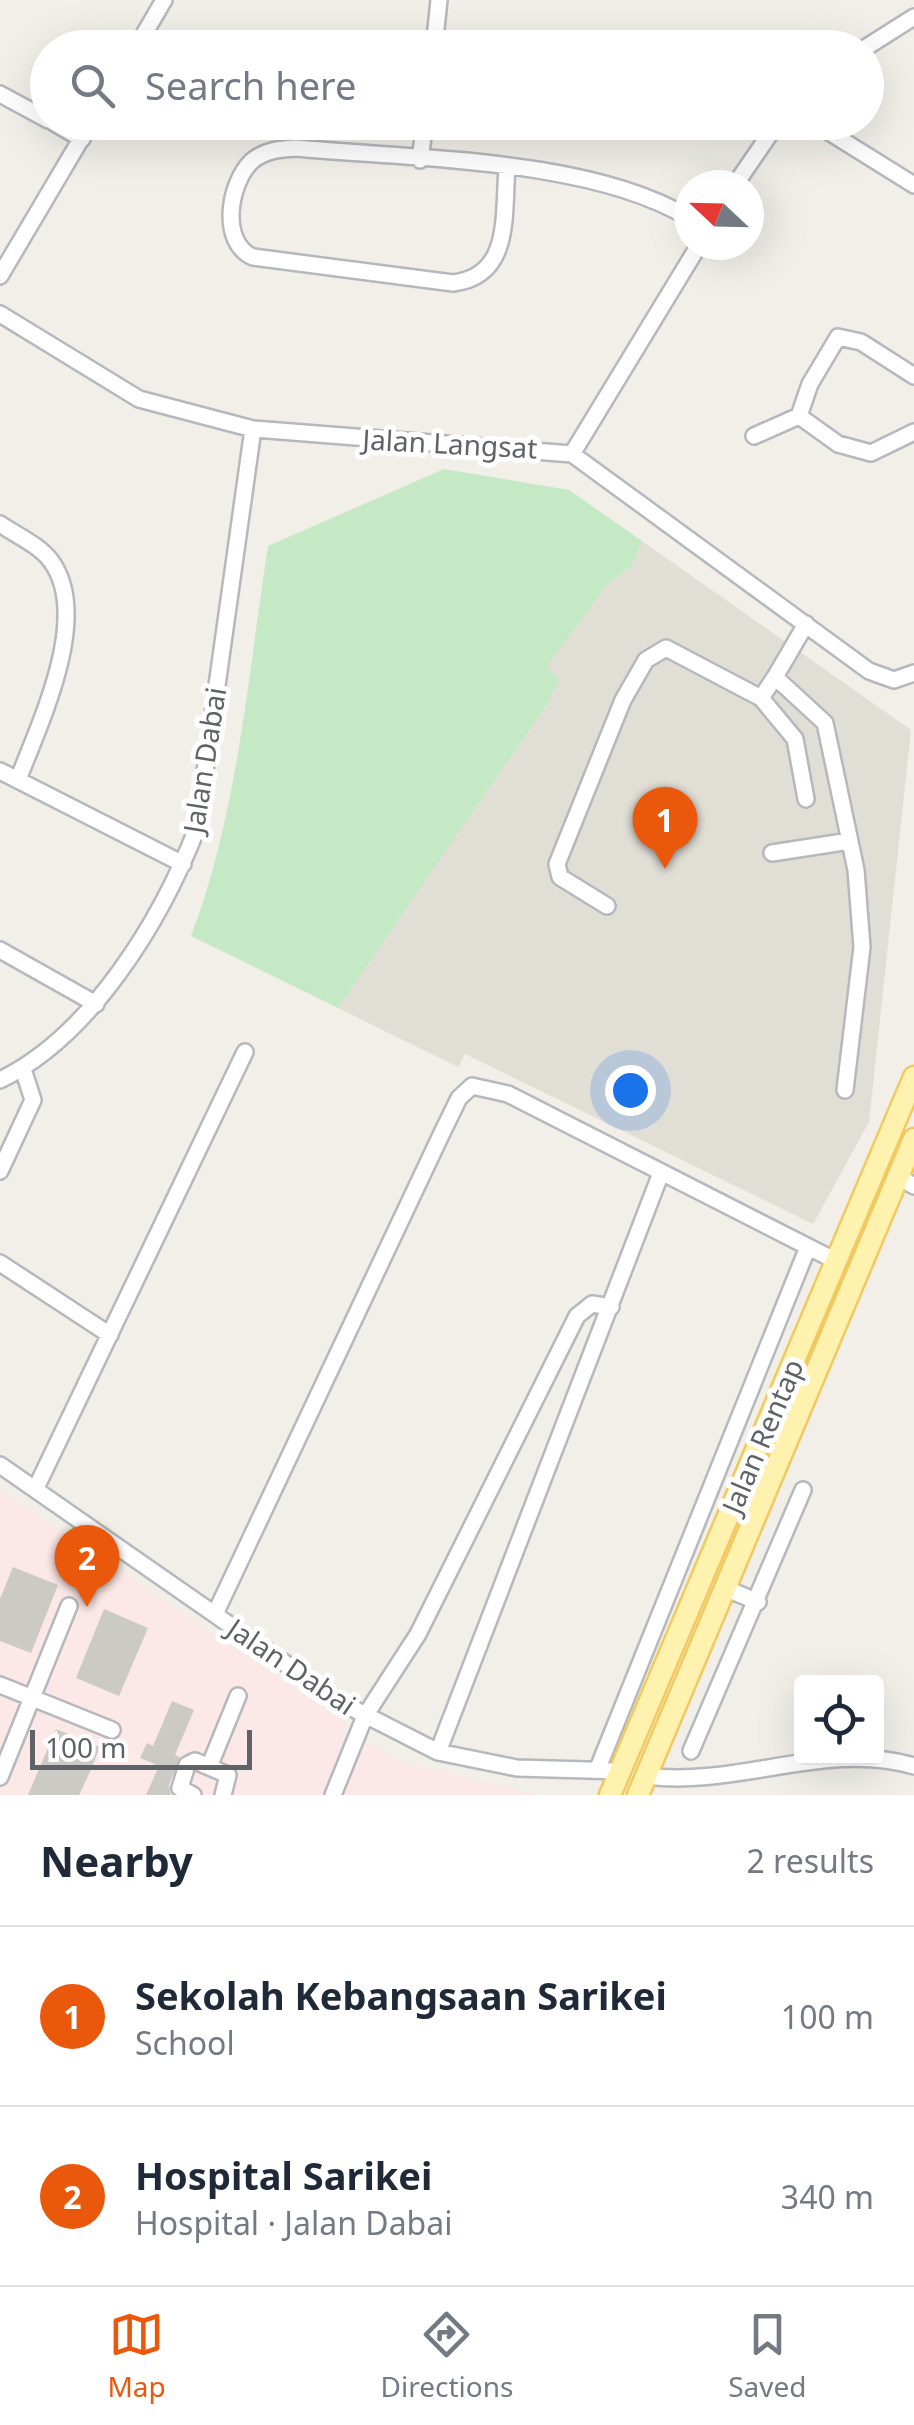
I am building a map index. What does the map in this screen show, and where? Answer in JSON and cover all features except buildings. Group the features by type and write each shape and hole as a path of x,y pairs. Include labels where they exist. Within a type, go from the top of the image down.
{"main road":[{"name":"Jalan Rentap","path":"610,1795 914,1077"},
{"name":"Jalan Rentap","path":"642,1786 905,1181 914,1138"}],"street":[{"path":"146,30 164,0"},
{"path":"436,30 439,0"},
{"path":"884,36 914,17"},
{"path":"0,94 30,110"},
{"path":"0,276 81,140"},
{"path":"420,160 423,140"},
{"path":"745,170 766,140"},
{"path":"842,140 914,185"},
{"path":"506,168 497,258 488,270 470,281 453,283 253,257 240,252 232,240 242,175 266,152 296,148 506,168 601,183 674,212"},
{"path":"572,454 690,260"},
{"name":"Jalan Langsat","path":"0,314 138,400 253,429 553,449 572,454 882,678 894,680 914,673"},
{"path":"754,436 799,416 810,384 838,337 861,342 914,376"},
{"path":"799,416 838,444 871,453 914,432"},
{"name":"Jalan Dabai","path":"0,1080 61,1042 96,1004 183,864 203,799 223,623 253,429"},
{"path":"0,524 51,561 66,609 54,684 18,780"},
{"path":"761,698 806,624"},
{"path":"607,906 560,877 558,864 624,700 646,660 666,648 681,652 761,698 795,739 806,799"},
{"path":"775,677 826,723 862,910 862,947 846,1090"},
{"path":"0,771 183,864"},
{"path":"772,853 850,841"},
{"path":"0,950 96,1004"},
{"path":"36,1488 245,1052"},
{"path":"0,1171 33,1100 22,1069"},
{"path":"215,1614 459,1098 472,1086 485,1086 836,1261"},
{"path":"438,1752 661,1173"},
{"path":"598,1768 808,1248"},
{"path":"0,1264 110,1334"},
{"path":"333,1795 365,1716 418,1634 577,1316 592,1304 612,1307"},
{"name":"Jalan Dabai","path":"0,1465 365,1716 438,1752 517,1768 622,1771"},
{"path":"691,1751 803,1490"},
{"path":"727,1589 758,1602"},
{"path":"0,1777 69,1606"},
{"path":"0,1685 112,1730"},
{"path":"209,1766 238,1696"},
{"path":"193,1795 180,1788 187,1766 195,1761 228,1775 223,1795"},
{"path":"642,1786 846,1761 914,1766"}],"shaded area":[{"path":"642,541 911,730 869,1122 813,1224 465,1054 458,1067 338,1008 548,703 547,666 608,584 632,566"},
{"path":"0,1490 346,1724 342,1736 362,1750 367,1740 401,1762 539,1795 0,1795"}],"green space":[{"path":"444,469 569,490 642,541 632,566 608,584 547,666 559,679 548,703 338,1008 191,936 231,793 268,546"}],"place":[{"name":"Sekolah Kebangsaan Sarikei","path":"665,869"},
{"name":"Hospital Sarikei","path":"87,1607"}]}
